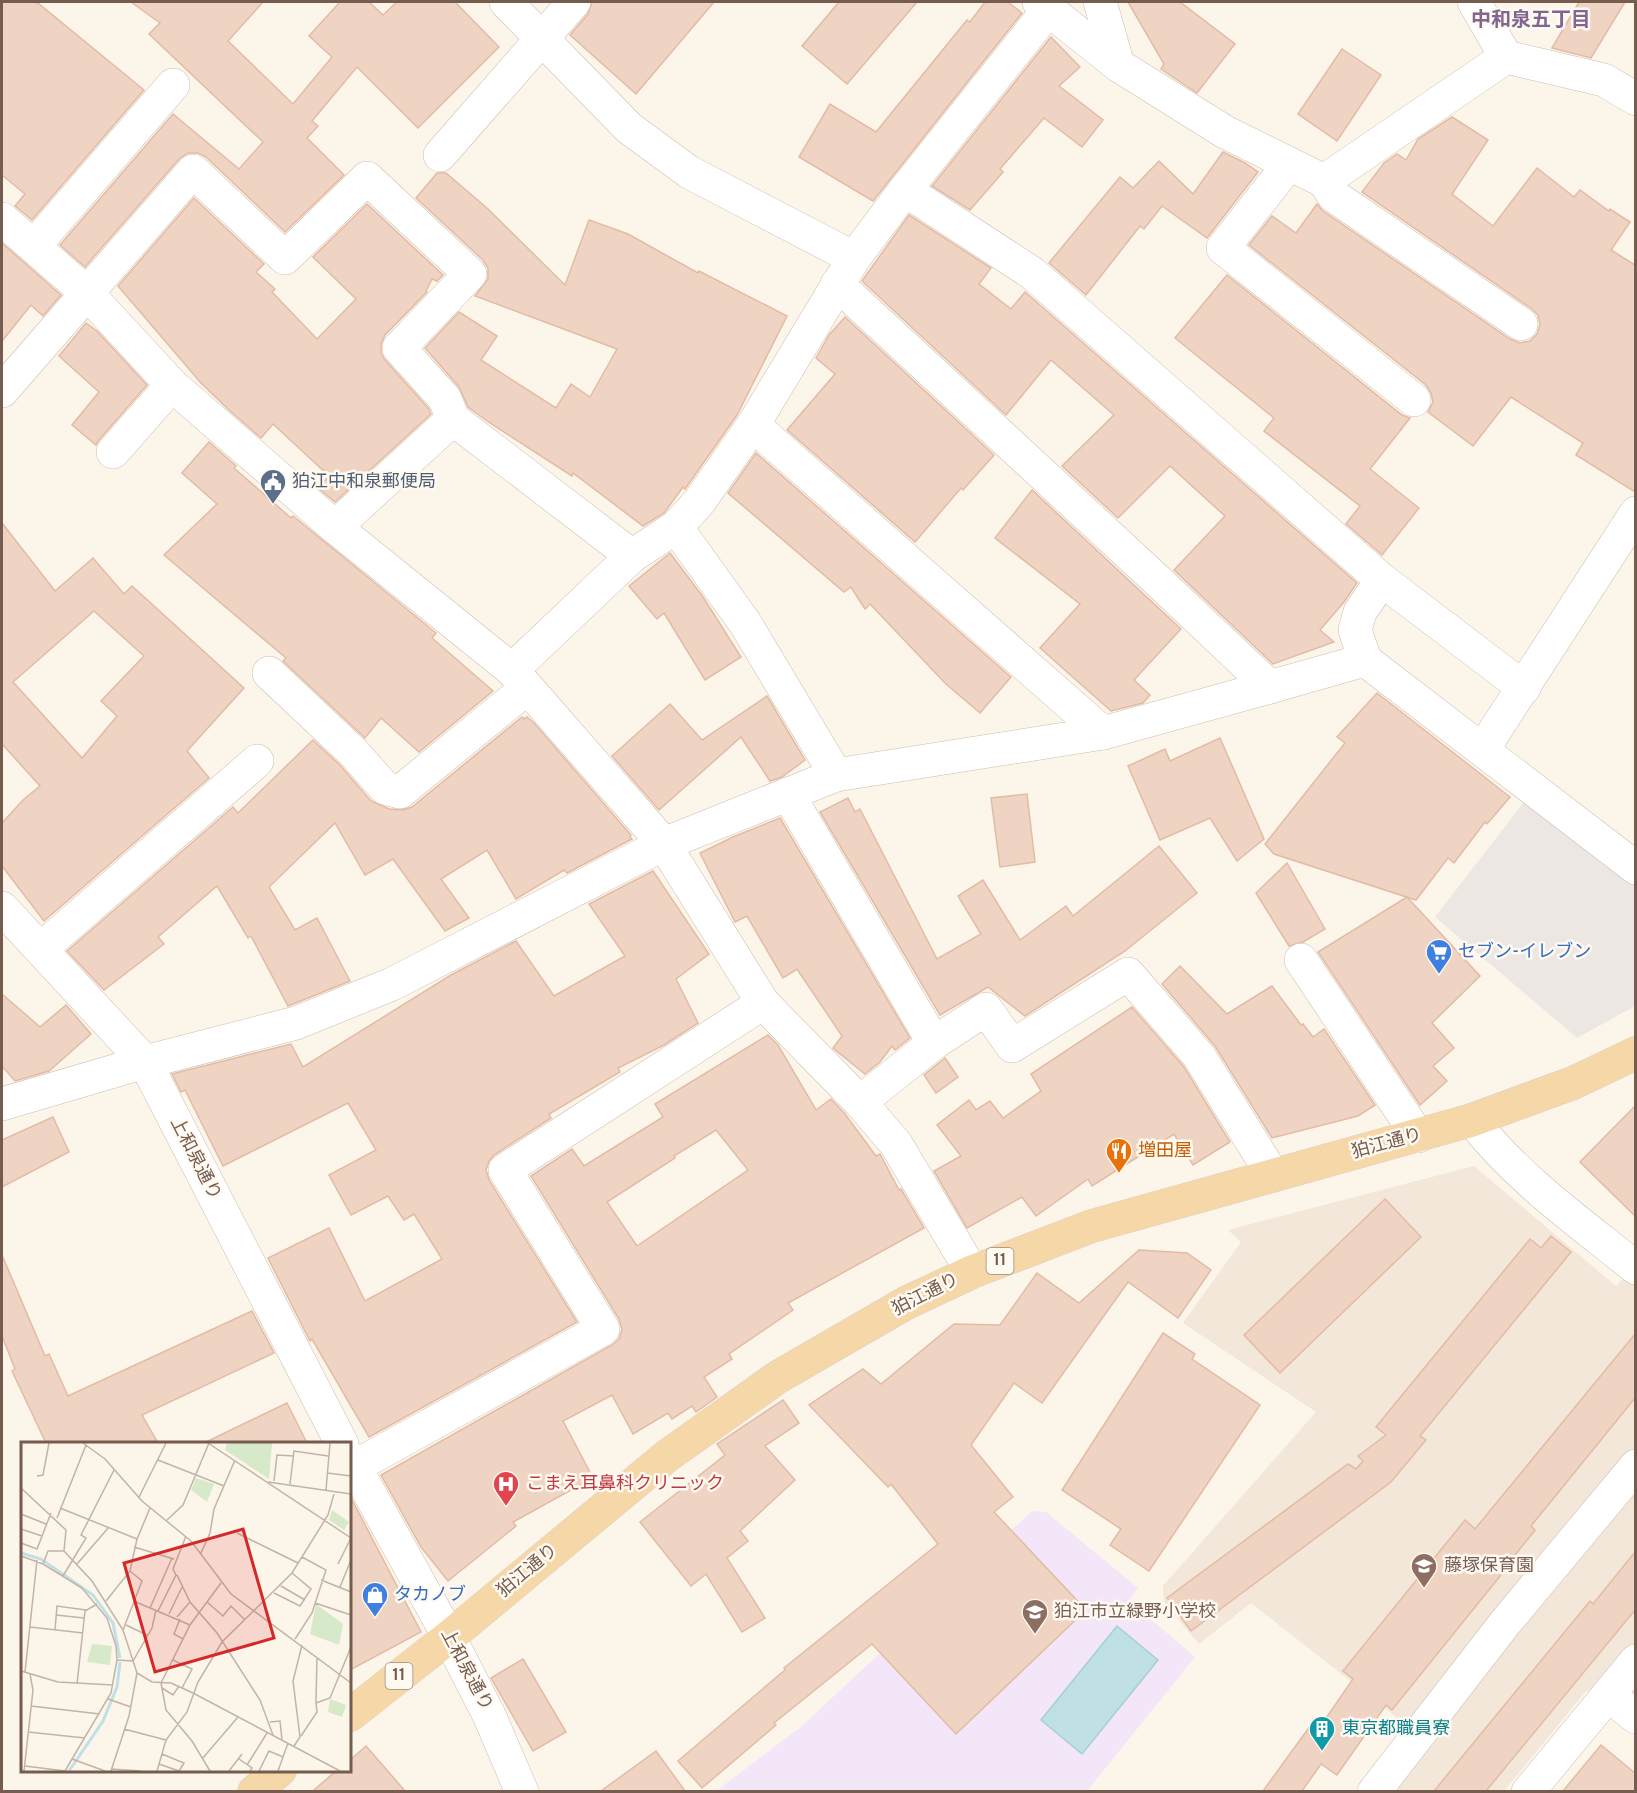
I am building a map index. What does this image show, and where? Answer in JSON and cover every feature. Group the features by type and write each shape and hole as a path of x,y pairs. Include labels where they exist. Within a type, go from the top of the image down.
{"main road":[{"name":"狛江通り","path":"351,1714 449,1637 667,1456 778,1377 906,1303 972,1272 1092,1226 1272,1174 1473,1120 1573,1083 1635,1053"},
{"path":"254,1791 278,1772"}],"street":[{"path":"506,2 628,128 689,172 845,271 1150,573 1270,687"},
{"path":"440,154 574,2"},
{"path":"1100,2 1118,65"},
{"path":"1473,2 1506,57 1604,80 1635,99"},
{"path":"268,673 353,752 385,788 399,792 520,679 632,556 676,527 699,502 753,425 845,271 1044,5 1118,65 1225,132 1324,181 1334,196 1521,324"},
{"path":"1324,181 1506,57"},
{"path":"34,246 173,85"},
{"path":"1289,164 1223,248 1414,400"},
{"path":"2,391 193,171 285,258 367,178 470,274 399,348 444,399 453,419 632,556"},
{"path":"905,190 1032,273 1382,580 1524,688"},
{"path":"2,219 87,293 172,385 335,527 520,679 664,844 762,1004 860,1102 896,1144 972,1272"},
{"path":"114,452 172,385"},
{"path":"335,527 453,419"},
{"path":"753,425 1103,734"},
{"path":"1483,749 1635,513"},
{"path":"676,527 745,624 836,775"},
{"path":"1382,580 1360,612 1356,630 1365,660 1635,868"},
{"path":"2,1104 145,1062 296,1023 392,984 664,844 836,775 1103,734 1365,660"},
{"path":"41,949 257,761"},
{"path":"788,794 934,1043"},
{"name":"上和泉通り","path":"2,908 145,1062 341,1442"},
{"path":"1301,960 1418,1136"},
{"path":"860,1102 934,1043 986,1009 1012,1046 1128,974 1199,1056 1272,1174"},
{"path":"351,1455 603,1329 505,1170 762,1004"},
{"path":"1473,1120 1493,1148 1635,1268"},
{"name":"上和泉通り","path":"351,1461 449,1637 489,1715 522,1791"},
{"path":"1374,1791 1505,1623 1635,1466"},
{"path":"1528,1791 1635,1661"},
{"path":"1608,1695 1635,1717"}],"shaded area":[{"path":"1528,797 1635,884 1635,1006 1577,1038 1435,917"},
{"path":"1474,1166 1616,1286 1635,1266 1635,1729 1587,1690 1504,1791 1388,1791 1428,1742 1251,1603 1199,1644 1164,1602 1163,1586 1316,1412 1183,1323 1241,1242 1228,1230"},
{"name":"狛江市立緑野小学校","path":"1032,1511 1046,1512 1138,1588 1129,1601 1195,1657 1087,1791 715,1792 802,1726"}],"water":[{"path":"1117,1626 1158,1660 1082,1754 1041,1720"}],"building":[{"path":"2,2 39,4 144,90 32,220 15,206 25,194 2,175"},
{"path":"131,2 263,2 228,41 293,104 332,57 309,36 340,2 369,2 383,15 397,2 455,2 499,47 418,128 357,67 312,121 318,126 307,138 344,175 285,232 206,157 198,153 188,153 179,159 85,267 60,245 173,114 239,169 263,142 149,34 160,23"},
{"path":"592,2 714,2 636,94 570,35 588,14"},
{"path":"839,2 917,2 847,84 802,46"},
{"path":"985,2 1008,2 1022,13 873,201 799,157 830,104 876,132 967,20 970,22"},
{"path":"1128,2 1180,2 1235,44 1197,93 1161,69 1164,64"},
{"path":"1579,2 1625,2 1591,58 1552,48"},
{"path":"1051,37 1080,67 1059,86 1103,120 1082,147 1044,118 1000,169 1003,172 970,210 932,186"},
{"path":"1342,49 1381,75 1337,141 1298,114"},
{"path":"1452,117 1488,140 1452,194 1493,226 1537,168 1574,197 1580,190 1609,211 1610,209 1630,222 1611,250 1635,265 1635,492 1576,455 1583,443 1511,397 1473,446 1428,412 1433,402 1426,385 1249,245 1272,216 1296,233 1317,204 1323,211 1510,339 1520,343 1530,341 1537,334 1540,325 1538,315 1532,309 1362,192 1384,163 1397,154 1406,160 1418,139"},
{"path":"1223,152 1258,172 1207,238 1162,206 1144,229 1140,226 1086,295 1049,263 1120,177 1133,188 1159,161 1193,194"},
{"path":"437,173 446,173 488,209 565,285 589,220 628,234 698,273 699,271 787,316 737,415 685,489 683,487 664,513 643,526 573,473 572,476 487,421 468,407 459,387 425,348 459,312 497,336 481,360 556,408 571,384 590,397 617,349 475,296 488,279 488,268 483,260 416,198"},
{"path":"194,198 264,264 256,272 275,289 272,292 317,339 356,299 313,257 367,204 443,275 437,281 432,279 427,292 385,335 381,344 381,353 385,360 431,414 335,502 318,488 329,476 273,424 261,438 230,411 201,383 118,286"},
{"path":"909,215 991,268 979,284 1011,309 1025,292 1357,583 1320,630 1334,642 1273,664 1174,570 1225,516 1170,466 1118,518 1062,466 1114,415 1051,360 1006,415 862,281"},
{"path":"2,243 61,295 43,316 31,305 2,341"},
{"path":"1227,275 1402,415 1410,418 1370,469 1419,508 1382,555 1346,524 1360,506 1264,431 1274,418 1175,338"},
{"path":"845,317 994,455 963,490 961,488 915,542 787,430 835,374 816,358 829,335"},
{"path":"86,323 97,331 147,385 96,445 72,425 99,392 59,356"},
{"path":"209,442 236,466 234,468 291,518 293,516 436,633 432,638 493,691 419,752 381,718 365,738 283,661 286,658 164,555 217,504 182,473"},
{"path":"756,453 1011,677 980,713 946,684 870,604 865,609 851,587 844,592 728,493"},
{"path":"1032,490 1181,629 1134,680 1150,695 1143,703 1111,711 1040,648 1080,604 995,538"},
{"path":"2,523 55,591 93,558 124,594 132,586 244,688 187,751 209,778 44,921 2,866 2,823 23,800 40,786 2,744","holes":["94,611 144,656 101,701 117,716 82,758 13,682"]},
{"path":"670,553 703,597 741,657 705,680 664,613 657,619 629,586"},
{"path":"1377,693 1510,797 1487,824 1485,822 1454,863 1448,858 1416,900 1274,854 1265,844 1345,743 1337,737"},
{"path":"767,696 805,760 782,777 770,781 741,737 659,810 612,756 670,704 702,740"},
{"path":"522,717 524,719 527,717 534,723 631,835 632,839 567,873 564,870 516,899 487,850 441,879 469,918 445,931 393,859 365,875 335,823 269,887 295,930 317,918 350,981 288,1006 251,936 248,938 217,886 158,937 164,944 104,990 67,951 233,807 238,813 313,740 340,765 371,801 389,809 403,810 412,807"},
{"path":"1220,738 1264,839 1237,861 1210,818 1160,840 1128,766 1165,749 1170,761"},
{"path":"1027,794 1035,862 1000,867 991,798"},
{"path":"848,798 855,812 860,809 937,959 981,934 958,896 983,880 1020,940 1066,906 1073,916 1159,846 1197,893 1125,951 1025,1016 988,987 940,1015 820,812"},
{"path":"780,818 910,1038 895,1050 892,1046 880,1062 865,1074 833,1048 842,1036 797,969 783,978 747,916 735,922 700,853"},
{"path":"1287,863 1325,929 1303,942 1289,946 1256,893"},
{"path":"653,871 709,954 676,979 698,1023 664,1045 618,1068 620,1072 549,1114 551,1118 494,1155 486,1170 489,1180 577,1322 369,1437 312,1339 310,1341 268,1258 329,1228 365,1301 442,1259 414,1214 404,1220 388,1196 351,1215 329,1175 376,1150 348,1103 223,1166 185,1090 181,1092 172,1074 291,1044 303,1067 451,975 516,941 554,996 625,956 589,904"},
{"path":"1407,897 1480,976 1432,1023 1454,1048 1433,1066 1447,1081 1420,1105 1318,952"},
{"path":"1180,966 1227,1014 1272,986 1301,1025 1303,1024 1313,1037 1324,1029 1375,1105 1358,1116 1272,1138 1215,1046 1162,984"},
{"path":"2,994 40,1027 66,1005 91,1034 49,1071 15,1081 2,1066"},
{"path":"1132,1007 1184,1067 1230,1142 1193,1165 1174,1134 1092,1186 1088,1179 1036,1216 1022,1197 967,1228 934,1171 961,1156 937,1125 969,1100 976,1110 990,1101 1003,1118 1041,1091 1031,1074"},
{"path":"768,1035 778,1045 816,1110 831,1099 876,1156 880,1154 899,1190 901,1189 924,1228 788,1303 793,1310 729,1354 732,1359 704,1377 717,1397 696,1412 692,1406 672,1419 668,1413 633,1434 612,1395 563,1421 593,1478 513,1522 516,1526 448,1581 421,1547 381,1475 619,1339 622,1329 619,1319 531,1176 572,1149 584,1166 663,1117 655,1104","holes":["716,1130 748,1170 637,1246 607,1202"]},
{"path":"945,1058 958,1077 936,1093 924,1075"},
{"path":"1635,1106 1635,1216 1580,1162"},
{"path":"53,1117 69,1152 2,1187 2,1140"},
{"path":"1385,1199 1421,1237 1280,1373 1244,1335"},
{"path":"1551,1236 1571,1252 1420,1436 1426,1440 1391,1482 1191,1631 1167,1598 1348,1464 1356,1469 1363,1461 1358,1456 1386,1435 1376,1427 1530,1239 1541,1248"},
{"path":"1139,1250 1187,1253 1211,1270 1178,1318 1128,1282 1042,1403 1014,1383 971,1445 1013,1497 994,1512 1086,1610 956,1734 872,1644 774,1723 776,1725 702,1788 678,1761 785,1670 784,1668 938,1544 891,1484 888,1487 809,1405 863,1369 881,1384 954,1324 1000,1325 1037,1273 1079,1303"},
{"path":"2,1255 45,1356 49,1354 68,1396 252,1311 274,1353 142,1415 157,1442 46,1442 12,1371 15,1369 2,1336"},
{"path":"1163,1333 1195,1354 1192,1359 1260,1405 1149,1571 1110,1545 1121,1529 1062,1490"},
{"path":"1635,1334 1635,1398 1531,1526 1535,1530 1513,1560 1392,1710 1386,1705 1337,1775 1321,1764 1302,1791 1263,1791 1313,1722 1320,1727 1353,1679 1343,1671 1465,1520 1475,1529"},
{"path":"783,1400 799,1423 765,1446 795,1480 740,1531 748,1541 727,1558 765,1618 742,1632 706,1574 691,1586 640,1522 725,1455 717,1444"},
{"path":"287,1403 306,1442 206,1442"},
{"path":"351,1498 421,1632 351,1669"},
{"path":"1635,1552 1635,1610 1486,1791 1434,1791 1590,1601 1593,1604"},
{"path":"523,1659 566,1732 533,1751 491,1678"},
{"path":"1601,1745 1635,1773 1635,1791 1563,1791"},
{"path":"366,1746 405,1791 313,1791 335,1772 351,1772 351,1759"},
{"path":"656,1751 685,1791 601,1791"}],"place":[{"name":"狛江中和泉郵便局","path":"273,505"},
{"name":"セブン-イレブン","path":"1439,975"},
{"name":"増田屋","path":"1119,1174"},
{"name":"こまえ耳鼻科クリニック","path":"506,1507"},
{"name":"藤塚保育園","path":"1424,1589"},
{"name":"タカノブ","path":"375,1618"},
{"name":"狛江市立緑野小学校","path":"1035,1635"},
{"name":"東京都職員寮","path":"1322,1752"}],"district":[{"name":"中和泉五丁目","path":"1531,21"}]}
